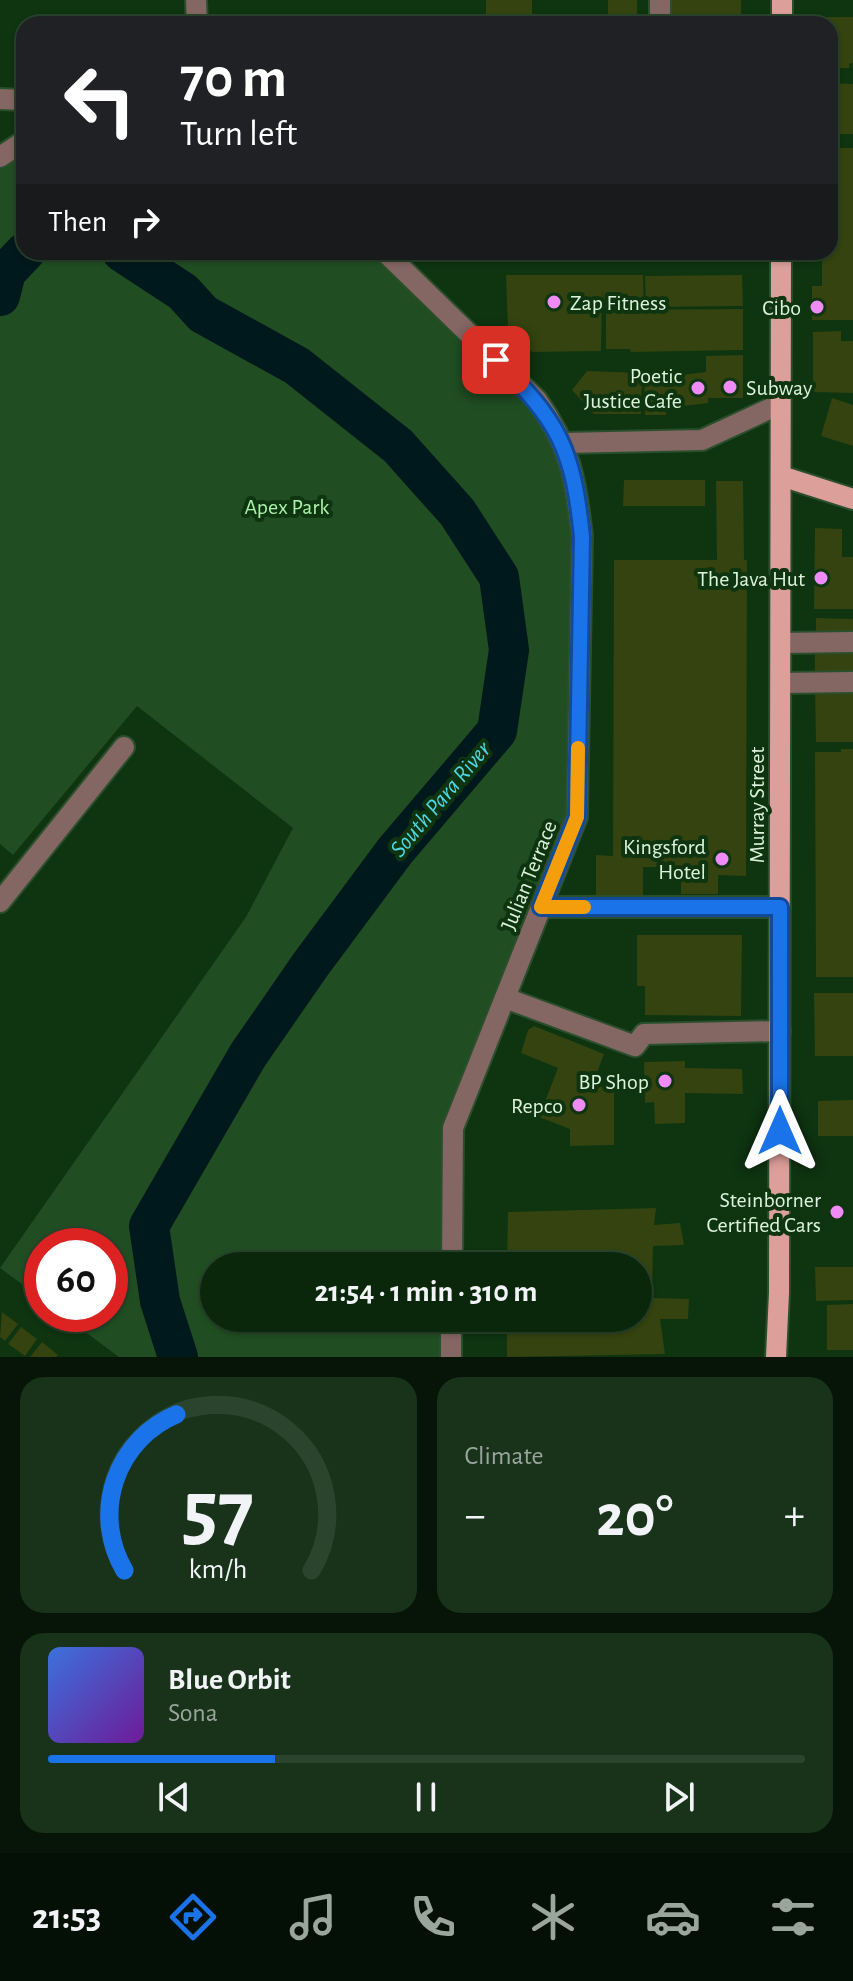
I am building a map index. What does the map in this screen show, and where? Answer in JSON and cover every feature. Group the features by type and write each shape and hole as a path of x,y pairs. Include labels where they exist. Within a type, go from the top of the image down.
{"main road":[{"name":"Murray Street","path":"776,1357 780,1031 781,260"},
{"path":"781,476 853,499"}],"street":[{"name":"Julian Terrace","path":"393,260 537,400 564,443 578,494 582,537 577,817 453,1128 452,1252"},
{"path":"564,443 702,440 780,404"},
{"path":"781,643 853,642"},
{"path":"781,683 853,682"},
{"path":"0,902 124,747"},
{"path":"541,907 780,907"},
{"path":"505,998 635,1046 644,1034 780,1031"},
{"path":"451,1332 451,1357"}],"green space":[{"name":"Apex Park","path":"16,146 16,260 393,260 537,400 578,494 577,817 453,1128 452,1252 200,1252 200,1332 451,1332 451,1357 119,1357 85,1332 128,1332 128,1228 28,1228 246,917 293,828 137,706 13,855 0,844 0,157"},
{"name":"Apex Park","path":"24,1234 24,1286 0,1268"}],"building":[{"path":"486,0 532,0 532,16 486,16"},
{"path":"608,0 637,0 637,16 608,16"},
{"path":"667,0 741,0 741,16 667,16"},
{"path":"838,17 853,17 853,63 849,64 849,68 838,68"},
{"path":"838,83 853,84 853,134 838,134"},
{"path":"838,148 853,148 853,320 812,320 812,286 822,286 822,260 838,260"},
{"name":"Zap Fitness","path":"506,275 643,275 644,308 603,308 602,289 601,351 532,352 508,329"},
{"path":"742,275 743,306 646,307 645,276"},
{"path":"743,309 743,350 631,352 630,349 606,349 606,310"},
{"path":"841,331 841,341 853,341 853,393 813,392 813,332"},
{"path":"743,355 743,398 708,398 708,403 666,408 666,415 645,415 644,372 654,372 654,382 665,382 665,377 706,372 706,356"},
{"path":"587,371 642,373 641,414 594,414 572,390"},
{"path":"832,398 853,405 853,446 821,436"},
{"path":"624,480 705,480 705,506 623,506"},
{"path":"716,481 743,481 744,560 747,560 746,876 718,875 718,894 681,894 681,867 643,867 643,900 596,900 596,855 613,856 614,560 717,560"},
{"path":"815,528 842,529 842,557 853,557 853,609 814,609"},
{"path":"816,618 853,619 853,636 816,635"},
{"path":"815,647 853,647 853,675 815,675"},
{"path":"815,687 853,689 853,742 816,742"},
{"path":"841,749 853,749 853,977 816,977 815,752 841,752"},
{"path":"637,935 742,935 741,1016 645,1015 645,986 637,986"},
{"path":"814,993 853,993 853,1056 815,1056"},
{"name":"Repco","path":"534,1026 604,1054 593,1083 614,1092 614,1145 570,1146 570,1129 539,1117 558,1068 521,1053 528,1030"},
{"name":"BP Shop","path":"685,1061 685,1068 742,1069 743,1094 685,1093 685,1123 655,1124 654,1102 645,1103 644,1062"},
{"path":"853,1100 853,1136 818,1136 818,1101"},
{"path":"656,1208 654,1225 680,1223 684,1245 653,1246 652,1298 652,1252 507,1252 508,1212"},
{"path":"815,1267 853,1267 853,1300 816,1301"},
{"path":"652,1298 689,1299 688,1319 660,1319 665,1354 507,1357 507,1332 652,1332"},
{"path":"853,1304 853,1350 827,1350 827,1305"},
{"path":"2,1312 18,1324 5,1341 0,1337"},
{"path":"21,1327 37,1339 25,1356 8,1344"},
{"path":"42,1342 58,1355 30,1357"}],"waterway":[{"name":"South Para River","path":"0,296 6,272 17,260"},
{"name":"South Para River","path":"134,260 183,292 203,314 297,366 398,446 457,512 499,577 509,650 497,731 395,851 311,964 248,1055 149,1226 160,1301 178,1357"}],"slow traffic":[{"path":"578,748 577,817 541,907 584,907"}],"place":[{"name":"Zap Fitness","path":"554,302"},
{"name":"Cibo","path":"817,307"},
{"name":"Subway","path":"730,387"},
{"name":"Poetic Justice Cafe","path":"698,388"},
{"name":"The Java Hut","path":"821,578"},
{"name":"Kingsford Hotel","path":"722,859"},
{"name":"BP Shop","path":"665,1081"},
{"name":"Repco","path":"579,1105"},
{"name":"Steinborner Certified Cars","path":"837,1212"}],"route":[{"path":"496,360 537,400 564,443 578,494 582,537 577,817 541,907 780,907 780,1131"}]}
